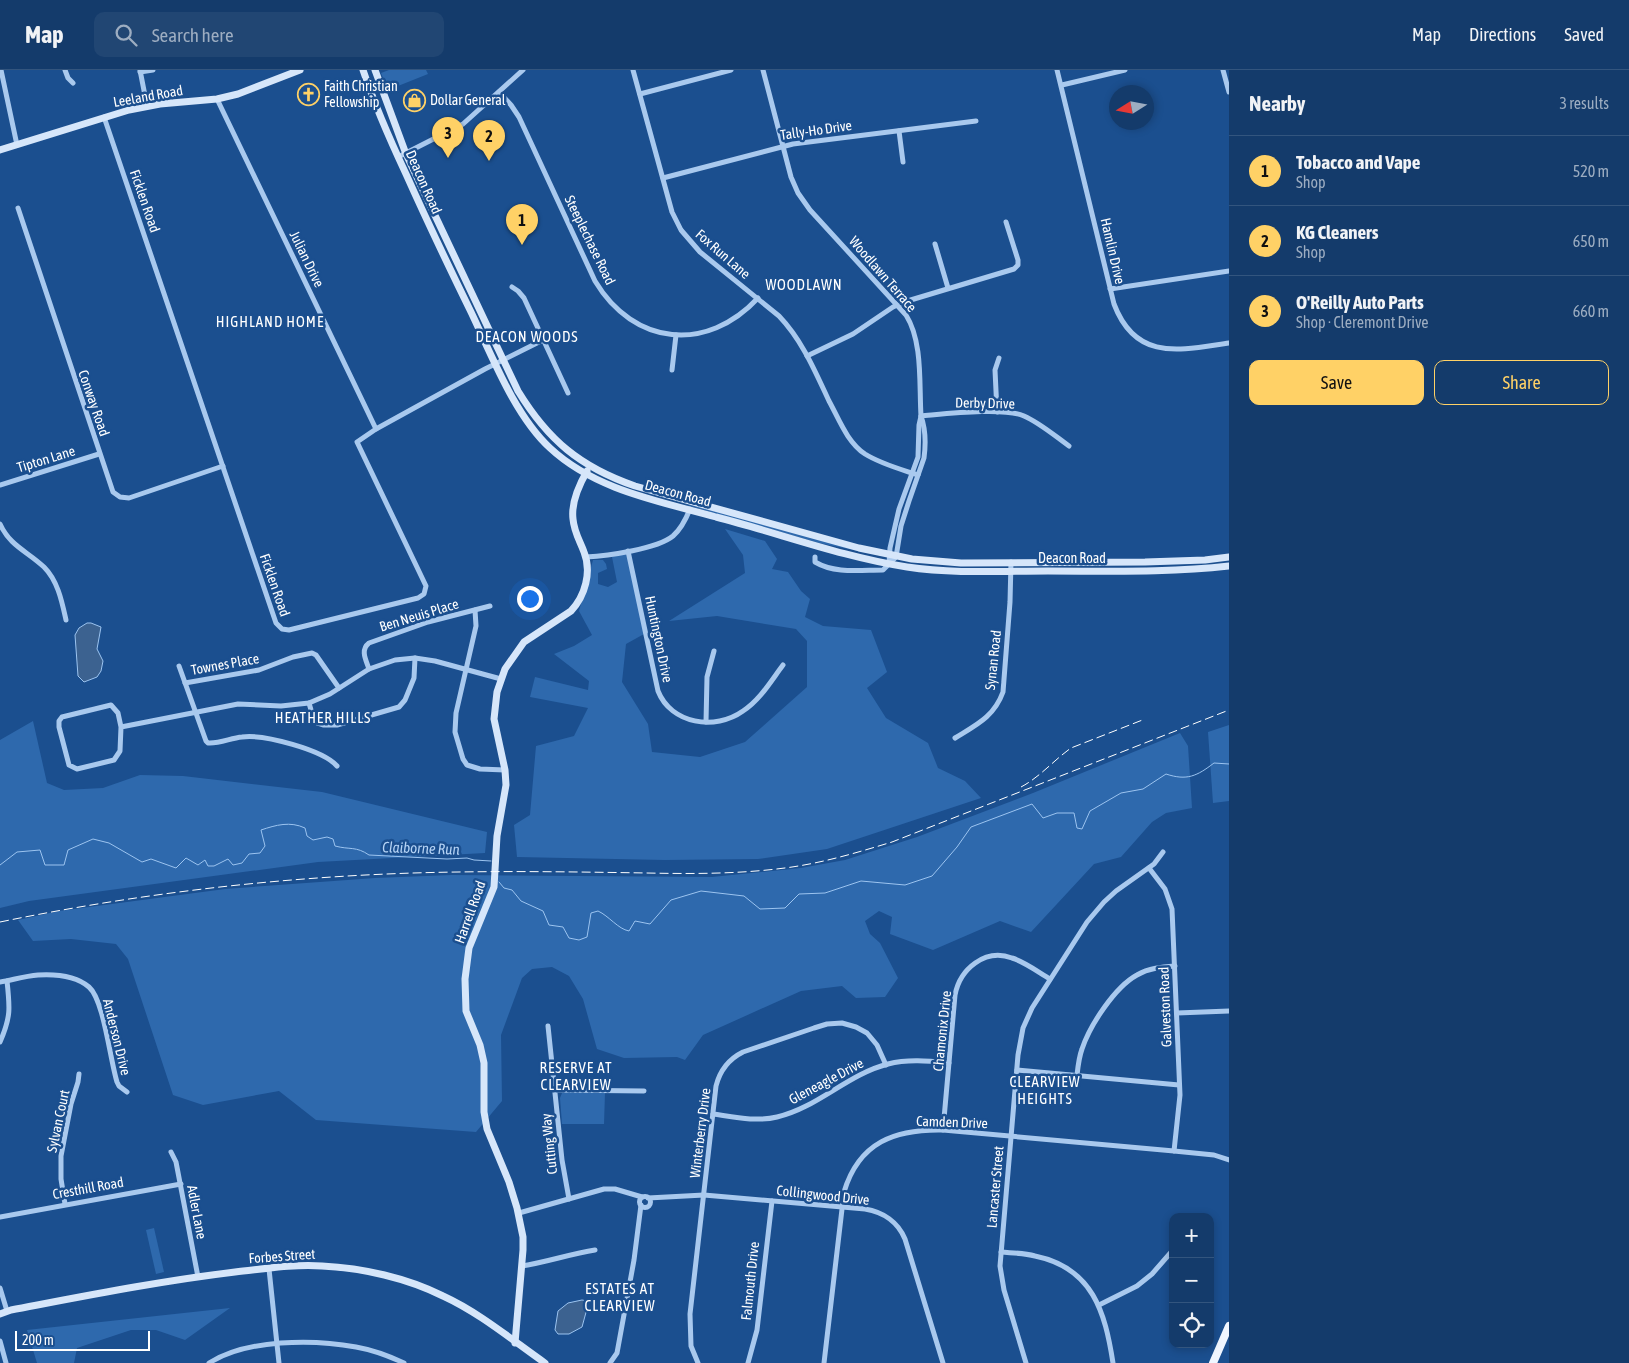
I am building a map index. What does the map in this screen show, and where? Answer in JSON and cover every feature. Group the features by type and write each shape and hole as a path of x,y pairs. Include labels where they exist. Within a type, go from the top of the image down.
{"main road":[{"name":"Leeland Road","path":"0,150 104,117 147,106 217,99 257,88 300,70"},
{"name":"Deacon Road","path":"363,70 373,99 398,157 434,234 500,362"},
{"name":"Deacon Road","path":"375,70 406,154 500,362 511,395 532,428 552,450 588,470 608,485 690,510 888,564 935,570 1012,571 1167,571 1229,566"},
{"name":"Deacon Road","path":"588,470 635,486 892,556 951,562 1172,562 1229,557"},
{"name":"Harrell Road","path":"516,1342 523,1237 519,1213 509,1182 487,1129 484,1112 485,1075 482,1055 465,1002 465,979 469,948 494,887 497,836 506,786 505,770 494,719 494,706 501,679 511,658 524,642 566,615 577,605 584,591 586,583 586,557 577,538 572,517 578,489 588,470"},
{"name":"Forbes Street","path":"4,1313 150,1284 198,1277 311,1265 341,1267 383,1275 436,1293 458,1304 545,1363"},
{"path":"1213,1363 1229,1326"}],"street":[{"path":"1,70 1,78 17,145"},
{"path":"65,70 68,78 73,83"},
{"path":"147,106 140,71 153,70"},
{"path":"398,157 463,124 523,70"},
{"name":"Fox Run Lane","path":"633,70 672,212 687,238 700,252 758,298 787,324 807,356 845,432 855,445 865,454 876,460 915,474"},
{"path":"640,94 731,70"},
{"name":"Woodlawn Terrace","path":"763,70 794,184 804,202 897,304 910,322 916,337 921,416 924,426 924,458 915,474 902,526 892,556"},
{"name":"Hamlin Drive","path":"1058,70 1110,289 1121,321 1132,333 1146,343 1162,349 1182,350 1229,343"},
{"path":"1062,85 1125,70"},
{"path":"1223,70 1229,92"},
{"name":"Steeplechase Road","path":"499,92 519,116 588,267 604,296 619,312 653,331 676,335 703,333 721,327 740,316 758,298"},
{"name":"Julian Drive","path":"217,99 376,429"},
{"name":"Ficklen Road","path":"104,117 276,623 282,629 298,627 418,598 425,592 426,586 357,442 376,429 543,340"},
{"name":"Tally-Ho Drive","path":"663,178 783,146 976,121"},
{"path":"899,131 903,162"},
{"name":"Conway Road","path":"18,208 110,489 116,495 125,498 223,466"},
{"path":"807,356 853,334 897,304 1016,267 1018,262 1006,222"},
{"path":"935,244 948,288"},
{"path":"1110,289 1229,271"},
{"path":"512,287 518,290 524,298 568,393"},
{"path":"672,370 676,335"},
{"path":"997,412 995,370 999,358"},
{"name":"Derby Drive","path":"921,416 1014,412 1024,416 1069,446"},
{"name":"Tipton Lane","path":"0,485 99,454"},
{"path":"586,557 650,546 672,537 682,526 690,510"},
{"path":"0,524 5,534 15,546 45,568 52,578 62,600 66,620"},
{"name":"Huntington Drive","path":"628,551 661,697 668,708 689,720 706,722 735,716 758,698 783,665"},
{"path":"815,557 815,562 835,570 883,570 892,556"},
{"name":"Synan Road","path":"955,738 988,717 997,706 1003,692 1012,571 1011,562"},
{"name":"Ben Neuis Place","path":"369,669 364,652 365,647 369,643 403,630 490,606"},
{"name":"Ben Neuis Place","path":"475,610 476,626 455,720 456,732 463,759 470,767 505,770"},
{"path":"706,722 708,677 714,651"},
{"name":"Townes Place","path":"185,683 259,670 292,657 312,653 316,655 339,688"},
{"path":"121,727 238,704 281,706 309,703 339,688 369,669 389,662 415,658 435,661 501,679"},
{"path":"309,703 313,717 317,722 331,726 396,709 406,700 414,678 415,658"},
{"name":"Townes Place","path":"179,666 208,743 243,736 262,737 286,742 330,760 337,766"},
{"path":"111,705 118,713 121,727 121,746 119,754 114,760 76,769 69,765 59,727 59,721 62,717 111,705"},
{"name":"Lancaster Street","path":"1026,1363 1004,1290 1000,1266 1020,1041 1032,1008 1095,912 1116,891 1149,868 1163,852"},
{"name":"Galveston Road","path":"1149,868 1165,889 1170,903 1175,966 1180,1085 1174,1151"},
{"name":"Chamonix Drive","path":"944,1130 956,989 962,976 970,966 990,956 1005,956 1018,960 1050,979"},
{"path":"1077,1075 1080,1056 1086,1039 1116,992 1138,974 1152,969 1175,966"},
{"name":"Anderson Drive","path":"0,982 35,976 58,975 73,978 88,986 95,994 100,1007 118,1086 126,1092"},
{"path":"0,1042 6,1028 10,1009 7,981"},
{"path":"1177,1013 1229,1011"},
{"name":"Winterberry Drive","path":"698,1363 691,1346 690,1325 717,1080 724,1068 743,1052 827,1024 849,1024 863,1030 874,1042 886,1065"},
{"name":"Cutting Way","path":"548,1026 564,1174 569,1199"},
{"name":"Gleneagle Drive","path":"713,1114 747,1119 777,1117 798,1110 867,1072 886,1065 917,1060 949,1063"},
{"path":"1017,1070 1180,1085"},
{"name":"Sylvan Court","path":"65,1204 61,1179 61,1156 79,1074"},
{"path":"554,1090 644,1091"},
{"name":"Camden Drive","path":"824,1363 844,1192 850,1174 861,1159 873,1147 897,1134 944,1130 1214,1155 1229,1160"},
{"name":"Adler Lane","path":"171,1152 176,1162 181,1184 198,1277"},
{"name":"Cresthill Road","path":"0,1217 181,1184"},
{"path":"519,1213 609,1189 632,1194 644,1202 640,1213 618,1353 610,1363"},
{"name":"Collingwood Drive","path":"644,1202 658,1197 704,1195 865,1209 877,1212 894,1222 902,1233 943,1363"},
{"name":"Falmouth Drive","path":"748,1363 757,1330 772,1201"},
{"path":"522,1266 595,1250"},
{"path":"1001,1252 1036,1256 1056,1262 1072,1272 1086,1285 1099,1305 1108,1331 1113,1363"},
{"path":"1099,1305 1141,1284 1169,1255"},
{"path":"269,1268 279,1363"},
{"path":"0,1288 4,1313"},
{"path":"0,1341 6,1363"},
{"path":"209,1363 222,1356 244,1349 278,1344 313,1343 343,1345 370,1351 404,1363"}],"shaded area":[{"path":"389,70 426,70 428,74 388,90 381,73"},
{"path":"683,504 712,510 864,552 819,543"},
{"path":"725,529 765,541 777,559 772,569 788,572 801,591 810,599 805,617 823,626 871,630 887,672 867,688 886,718 928,743 938,768 965,781 981,798 827,849 758,859 665,860 517,857 514,825 530,815 536,746 574,736 588,708 530,697 535,677 588,690 589,681 554,654 574,646 592,635 579,611 593,560 603,560 606,564 607,569 598,573 598,584 608,587 617,582 612,557 628,553 644,634 626,644 622,682 648,724 652,752 700,757 745,742 807,687 807,641 796,629 717,616 669,621 745,573 743,555"},
{"path":"87,623 101,627 97,649 103,661 101,671 97,677 84,682 78,676 75,635 79,628"},
{"path":"33,721 47,783 64,790 103,788 140,775 183,776 322,792 487,832 485,853 318,862 29,901 0,908 0,740"},
{"path":"1229,725 1229,801 1213,803 1208,732"},
{"path":"1180,733 1188,746 1192,808 1166,813 1152,822 1121,857 1094,864 1031,932 1000,921 933,950 890,934 892,917 879,911 865,921 870,934 880,943 898,978 885,997 856,998 842,986 801,991 703,1035 685,1060 677,1057 624,1058 597,1049 583,999 569,976 552,967 532,969 522,978 501,1035 502,1101 476,1132 316,1120 279,1091 203,1105 173,1095 128,959 116,944 71,939 33,941 18,920 59,911 225,889 375,878 452,875 712,877 801,868 845,860 917,837 1033,793"},
{"path":"562,1093 605,1093 604,1124 562,1124 560,1098"},
{"path":"154,1228 164,1272 156,1274 146,1230"},
{"path":"582,1300 587,1301 588,1305 582,1327 569,1334 558,1334 555,1330 558,1311 568,1303"},
{"path":"230,1308 185,1340 156,1330 131,1330 77,1348 74,1363 37,1363 27,1330"}],"waterway":[{"name":"Claiborne Run","path":"499,882 504,888 512,890 521,901 543,911 549,925 563,927 569,938 579,940 587,937 591,913 598,911 621,928 629,931 635,921 650,924 671,900 701,891 744,896 760,909 785,908 799,894 825,893 861,881 905,885 932,876 957,847 971,827 1032,804 1043,818 1057,813 1074,813 1077,828 1082,829 1090,811 1121,793 1143,789 1166,774 1186,777 1197,774 1214,763 1229,764"},
{"name":"Claiborne Run","path":"0,865 17,852 40,850 45,865 64,865 68,850 93,839 109,843 142,862 151,859 176,868 186,858 198,865 205,860 208,866 214,866 228,859 233,865 242,863 249,854 260,853 265,846 261,830 288,824 305,828 307,836 313,840 327,837 333,839 335,846 356,849 369,855 447,859 467,858 491,861"}],"railway":[{"path":"0,922 114,901 171,893 343,876 482,872 720,873 805,865 892,842 1229,710"},
{"path":"1021,787 1071,748 1145,719"}],"place":[{"name":"Faith Christian Fellowship","path":"308,94"},
{"name":"Dollar General","path":"414,100"},
{"name":"O'Reilly Auto Parts","path":"448,158"},
{"name":"KG Cleaners","path":"489,161"},
{"name":"Tobacco and Vape","path":"522,245"}],"district":[{"name":"WOODLAWN","path":"804,284"},
{"name":"HIGHLAND HOME","path":"270,321"},
{"name":"DEACON WOODS","path":"527,336"},
{"name":"HEATHER HILLS","path":"323,717"},
{"name":"RESERVE AT CLEARVIEW","path":"576,1076"},
{"name":"CLEARVIEW HEIGHTS","path":"1045,1090"},
{"name":"ESTATES AT CLEARVIEW","path":"620,1296"}]}
